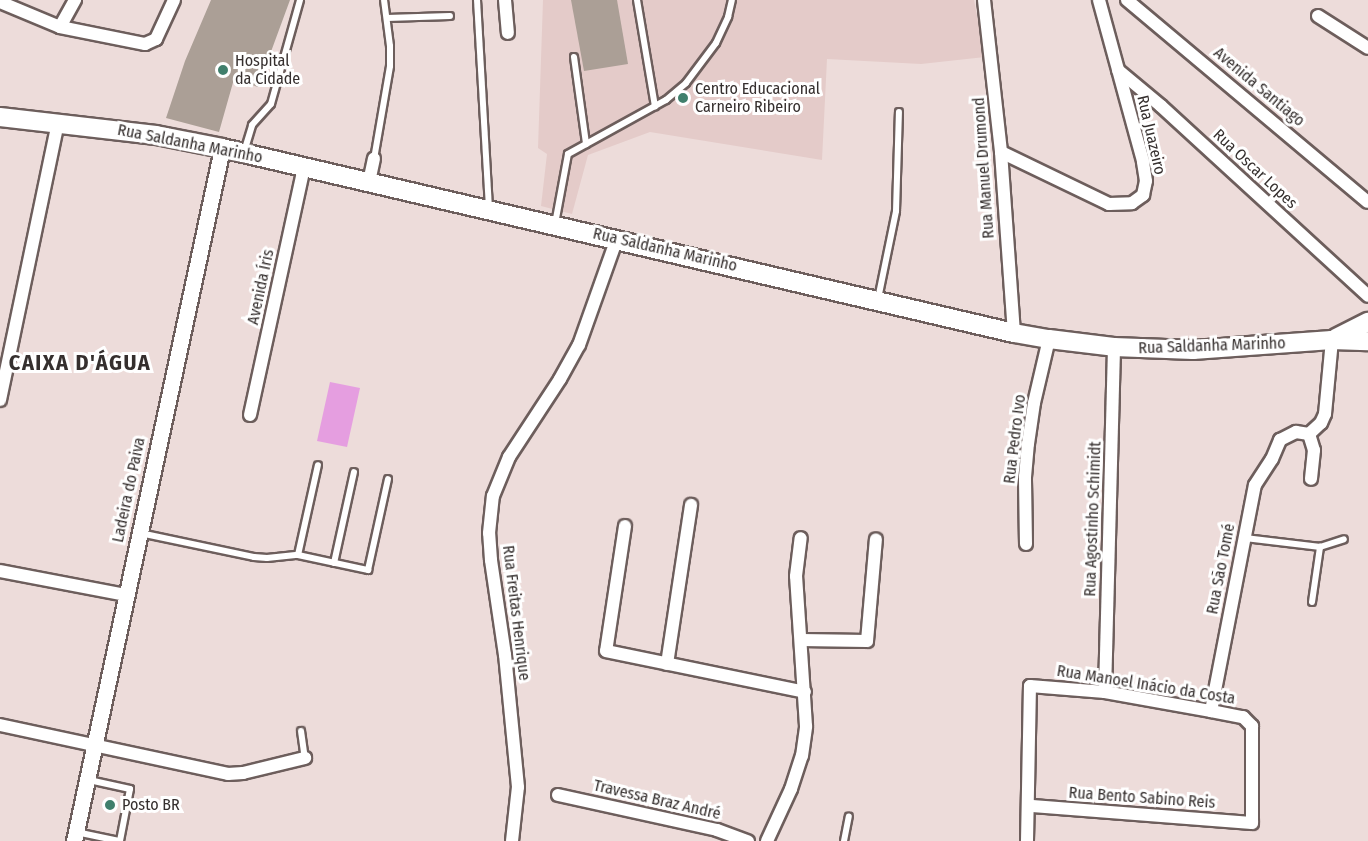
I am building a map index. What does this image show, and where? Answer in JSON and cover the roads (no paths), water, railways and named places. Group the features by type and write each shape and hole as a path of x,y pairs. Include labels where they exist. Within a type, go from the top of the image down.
{"main road":[{"name":"Rua Saldanha Marinho","path":"0,117 156,135 222,148 617,238 1014,333 1049,339 1114,347 1193,350 1331,349 1368,341"},
{"name":"Rua Saldanha Marinho","path":"1331,349 1368,322"}],"street":[{"path":"60,27 75,0"},
{"path":"0,2 60,27 81,33 148,44 156,39 174,0"},
{"path":"505,0 508,33"},
{"name":"Rua Manuel Drumond","path":"984,0 1001,152 1014,333"},
{"name":"Rua Juazeiro","path":"1001,152 1102,202 1122,205 1136,201 1145,192 1146,174 1099,0"},
{"name":"Avenida Santiago","path":"1127,0 1368,202"},
{"path":"1318,16 1368,48"},
{"name":"Rua Oscar Lopes","path":"1117,69 1161,106 1368,296"},
{"path":"0,400 57,123"},
{"name":"Ladeira do Paiva","path":"75,836 222,148"},
{"path":"369,182 374,159"},
{"name":"Avenida Íris","path":"250,415 304,167"},
{"name":"Rua Freitas Henrique","path":"512,841 518,787 505,655 491,560 489,533 493,496 509,457 560,379 579,345 617,238"},
{"name":"Rua Pedro Ivo","path":"1026,544 1025,477 1028,444 1034,403 1049,339"},
{"name":"Rua Agostinho Schimidt","path":"1105,692 1114,347"},
{"path":"1311,479 1314,450 1309,434 1321,423 1325,414 1331,349"},
{"name":"Rua Sāo Tomé","path":"1211,711 1255,485 1272,459 1280,440 1296,432 1309,434"},
{"path":"667,664 691,505"},
{"path":"625,526 606,651 805,692"},
{"path":"767,841 784,809 802,756 806,726 795,576 801,538"},
{"path":"801,640 867,641 876,539"},
{"path":"0,571 126,595"},
{"name":"Rua Manoel Inácio da Costa","path":"1029,806 1030,686 1105,692 1243,717 1252,726 1252,823"},
{"path":"0,725 228,774 243,773 305,758"},
{"name":"Travessa Braz André","path":"558,795 695,824 748,841"},
{"path":"1027,841 1029,806"},
{"name":"Rua Bento Sabino Reis","path":"1029,806 1252,823"}],"lane":[{"path":"244,153 252,125 271,104 300,0"},
{"path":"374,159 390,66 384,0"},
{"path":"477,0 489,210"},
{"path":"637,0 655,106"},
{"path":"554,225 568,154 655,106 686,83 702,65 716,43 728,17 732,0"},
{"path":"387,18 450,16"},
{"path":"574,57 586,144"},
{"path":"878,300 896,211 899,112"},
{"path":"298,555 318,465"},
{"path":"334,563 354,472"},
{"path":"138,533 267,558 298,555 368,570 388,479"},
{"path":"1244,538 1320,547 1344,539"},
{"path":"1312,602 1320,547"},
{"path":"301,731 305,758"},
{"path":"75,836 120,841 130,789 87,780"},
{"path":"844,841 849,816"}],"place":[{"name":"Hospital da Cidade","path":"223,70"},
{"name":"Centro Educacional Carneiro Ribeiro","path":"683,98"},
{"name":"Posto BR","path":"110,805"}],"district":[{"name":"CAIXA D'ÁGUA","path":"80,363"}]}
